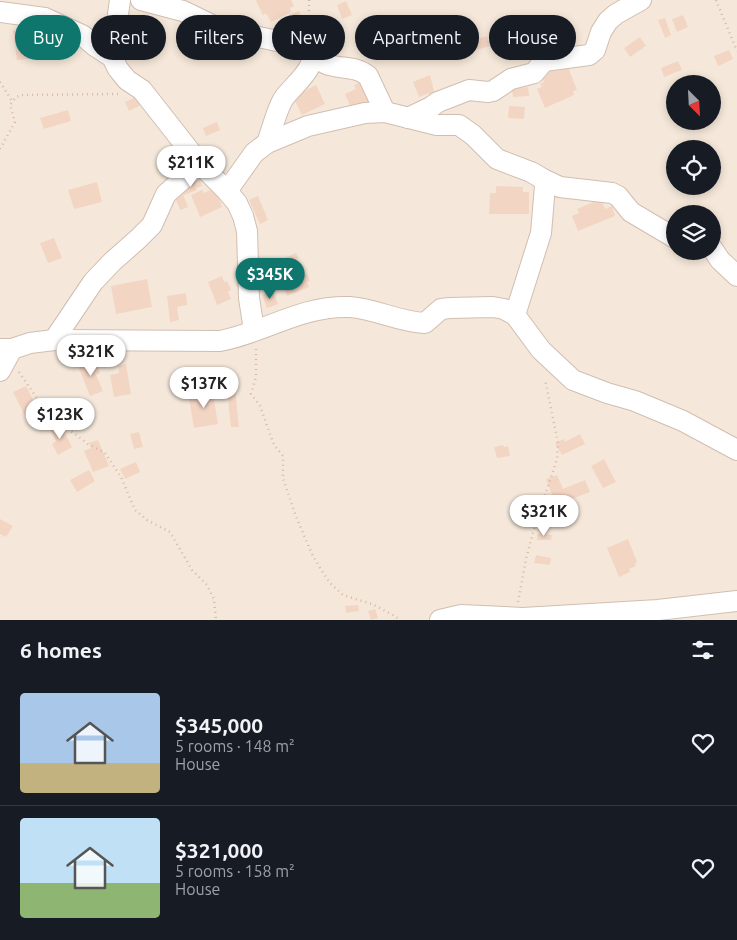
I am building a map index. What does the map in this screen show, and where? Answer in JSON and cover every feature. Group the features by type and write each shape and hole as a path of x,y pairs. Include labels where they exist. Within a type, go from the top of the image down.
{"street":[{"path":"118,15 120,0"},
{"path":"141,0 183,11 218,28 272,40"},
{"path":"408,118 438,102 469,90 493,91 511,79 534,73 544,61 589,55 595,50 601,32 608,21 616,14 641,0"},
{"path":"0,12 45,18 82,34 91,42"},
{"path":"114,60 127,80 142,90 200,164 237,203 247,231 249,298 254,330"},
{"path":"267,143 284,98 304,76 310,66 310,60"},
{"path":"321,60 327,64 357,69 368,76 385,112"},
{"path":"227,191 254,153 267,143 308,126 364,113 385,112 437,125 459,125 473,135 497,159 531,172 560,187 612,193 618,196 631,212 666,233"},
{"path":"54,340 93,282 152,225 166,194 200,164"},
{"path":"515,315 541,233 545,186 543,179"},
{"path":"720,260 737,276"},
{"path":"0,371 6,349 54,340 220,341 304,313 348,307 372,310 398,320 425,323 441,309 493,307 504,309 515,315 541,350 573,380 635,401 683,421 737,450"},
{"path":"440,620 461,615 515,618 694,613 737,601"}],"path":[{"path":"309,0 309,15"},
{"path":"716,0 737,51"},
{"path":"0,82 12,101"},
{"path":"0,149 15,122 10,105 16,97 22,95 112,95 142,90"},
{"path":"254,330 256,370 251,394 260,406 276,448 283,456 283,478 295,514 312,554 330,583 343,595 372,604 393,614 400,620"},
{"path":"6,349 18,371 41,404 65,428 105,453 121,477 135,510 147,520 170,532 187,563 210,591 214,599 216,620"},
{"path":"515,618 528,551 542,501 557,459 558,444 545,378"}],"shaded area":[{"path":"0,0 737,0 737,620 0,620"}],"building":[{"path":"291,0 294,6 290,8 291,12 285,15 272,15 271,22 266,13 263,15 256,1"},
{"path":"346,1 352,15 345,18 345,15 341,15 337,5"},
{"path":"299,11 301,15 291,15"},
{"path":"683,15 688,27 677,32 672,19"},
{"path":"665,18 671,35 665,38 658,20"},
{"path":"487,36 489,46 479,49 479,38"},
{"path":"640,37 646,46 630,57 624,48"},
{"path":"729,50 733,59 718,66 714,56"},
{"path":"678,61 682,70 664,77 661,68"},
{"path":"553,62 557,71 568,67 577,90 573,91 574,95 545,108 537,89 542,87 540,84 544,82 542,77 545,76 542,67"},
{"path":"430,75 434,91 438,90 440,95 431,98 429,93 419,97 413,82"},
{"path":"364,81 373,101 352,110 345,94 356,89 354,85"},
{"path":"316,85 325,104 302,115 293,97"},
{"path":"528,87 529,96 513,97 512,89"},
{"path":"141,95 145,103 129,111 125,102"},
{"path":"509,106 525,107 524,119 508,118"},
{"path":"68,110 71,121 44,129 40,118"},
{"path":"217,122 220,130 206,136 203,128"},
{"path":"200,180 202,186 184,195 181,188"},
{"path":"97,182 102,202 74,209 68,190"},
{"path":"496,186 523,187 523,192 529,192 529,214 489,214 490,193 496,193"},
{"path":"218,187 222,197 219,198 222,207 200,217 191,195 202,190 204,193"},
{"path":"181,189 188,207 180,210 173,192"},
{"path":"258,196 268,220 260,224 249,200"},
{"path":"601,199 605,209 612,206 615,216 578,231 572,216 579,213 577,209"},
{"path":"54,238 62,258 48,263 40,243"},
{"path":"296,253 299,258 287,263 285,258"},
{"path":"299,263 304,275 307,274 310,281 307,282 309,287 287,296 282,282 288,280 286,275 290,274 287,267"},
{"path":"222,276 224,282 227,281 231,290 228,292 231,299 217,305 208,282"},
{"path":"147,279 152,307 116,314 111,286"},
{"path":"273,291 278,304 267,308 262,295"},
{"path":"186,293 187,305 177,307 179,320 170,322 167,296"},
{"path":"95,359 100,373 96,375 103,391 90,396 78,366"},
{"path":"126,364 131,394 114,397 110,375 119,373 118,366"},
{"path":"206,369 210,379 194,385 190,375"},
{"path":"26,386 38,409 25,416 13,392"},
{"path":"212,388 218,424 194,428 189,398 202,396 201,390"},
{"path":"235,388 239,427 231,427 227,389"},
{"path":"61,424 72,447 58,455 52,444 56,441 50,430"},
{"path":"139,432 143,447 134,449 130,434"},
{"path":"580,434 585,444 562,455 555,443 564,439 565,442"},
{"path":"98,440 109,466 93,472 84,451 91,448 89,443"},
{"path":"503,445 504,447 508,446 510,456 497,458 494,447"},
{"path":"604,459 616,482 603,488 591,466"},
{"path":"136,462 140,472 125,479 120,469"},
{"path":"89,470 95,481 77,492 70,480"},
{"path":"557,475 563,489 585,480 590,492 556,505 546,479"},
{"path":"0,519 13,526 6,537 0,534"},
{"path":"537,534 552,535 551,540 537,540"},
{"path":"628,539 637,562 635,563 636,566 629,569 630,572 619,577 607,548"},
{"path":"536,555 551,558 550,565 534,563"},
{"path":"358,605 359,611 346,613 345,606"},
{"path":"375,609 378,618 371,620 368,611"}]}
